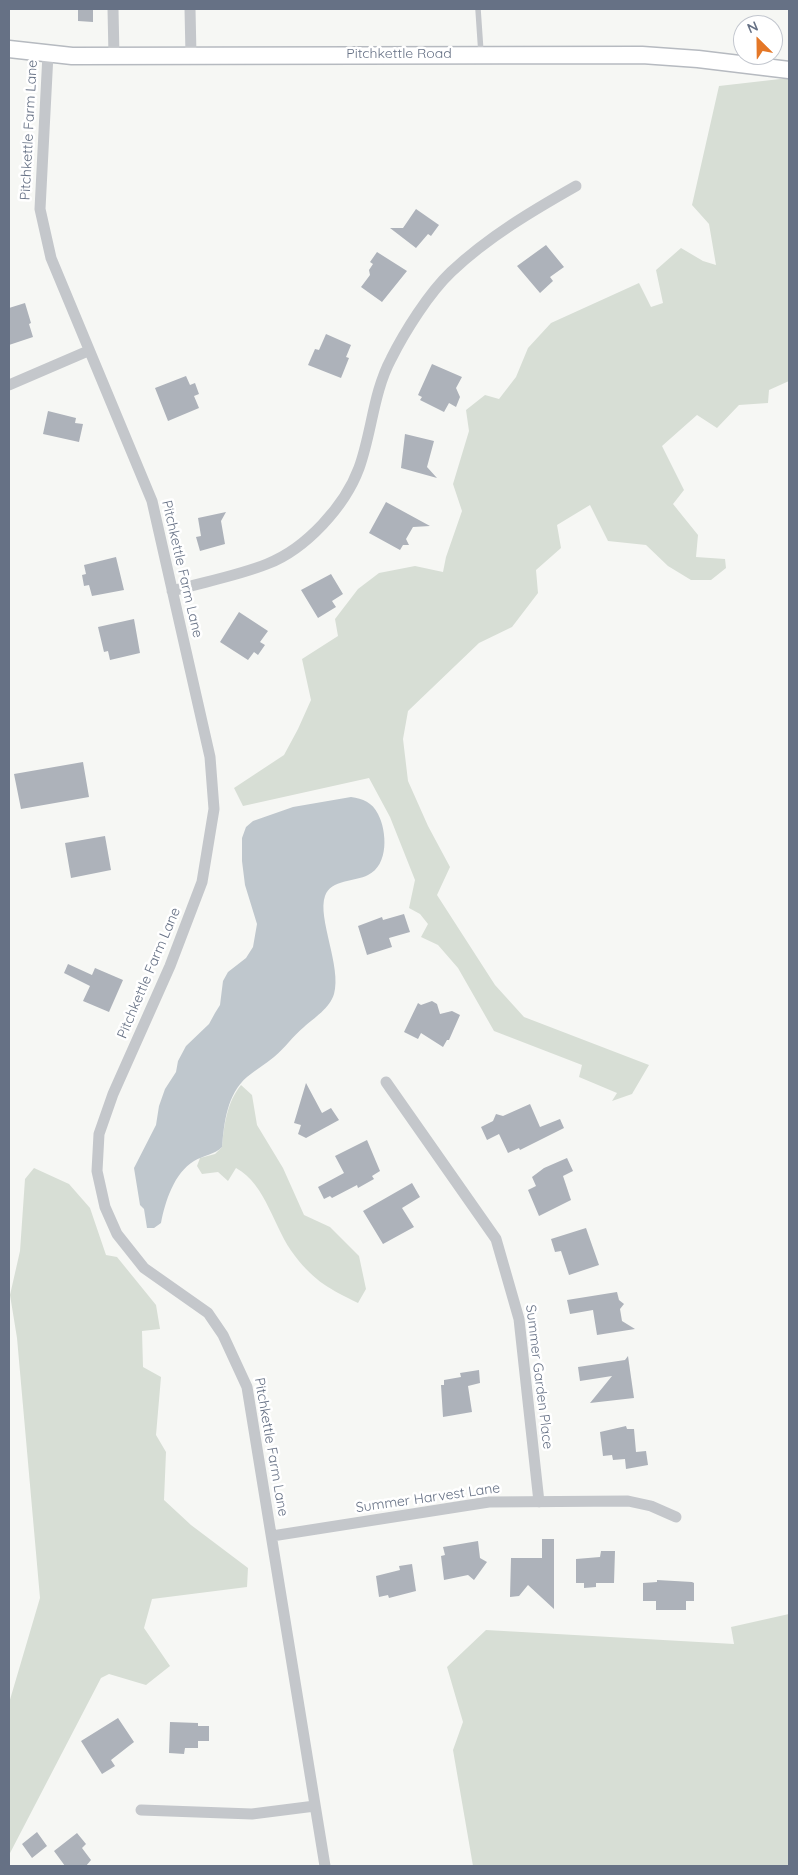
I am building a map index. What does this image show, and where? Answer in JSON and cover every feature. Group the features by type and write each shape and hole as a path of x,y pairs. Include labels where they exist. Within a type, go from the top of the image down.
{"main road":[{"name":"Pitchkettle Road","path":"9,49 48,54 114,56 481,53 642,55 698,59 789,70"}],"street":[{"path":"113,9 114,56"},
{"path":"190,9 191,55"},
{"name":"Pitchkettle Farm Lane","path":"48,54 40,210 50,258 88,351 127,436 152,501 210,758 214,809 202,882 170,966 113,1094 100,1134 97,1171 105,1208 117,1234 144,1268 208,1313 237,1361 247,1387 325,1866"},
{"path":"172,591 268,564 296,547 330,518 359,468 375,398 390,359 424,306 450,273 482,245 528,214 576,186"},
{"path":"9,385 88,351"},
{"name":"Summer Garden Place","path":"386,1082 496,1239 519,1319 539,1502"},
{"name":"Summer Harvest Lane","path":"272,1536 489,1502 628,1501 651,1506 676,1517"},
{"path":"141,1810 252,1814 315,1806"}],"lane":[{"path":"478,9 481,53"}],"shaded area":[{"path":"789,78 789,381 769,390 768,403 739,405 717,428 697,415 662,446 684,490 673,504 698,535 696,557 725,559 726,568 711,580 691,580 668,566 646,545 608,541 590,505 557,525 561,548 536,570 538,593 512,627 479,643 408,711 403,739 408,781 428,826 450,867 437,895 495,985 524,1017 649,1065 632,1094 612,1101 617,1093 579,1077 582,1065 494,1031 458,968 438,945 421,937 428,924 420,914 409,908 415,880 390,817 369,778 243,806 234,788 284,755 311,700 302,659 338,636 335,619 358,589 379,573 415,566 443,572 446,557 462,511 453,484 469,431 466,410 485,395 499,399 516,377 528,348 551,323 639,283 651,307 663,303 656,270 681,248 703,261 716,265 709,224 692,205 719,86"},
{"path":"351,797 367,802 376,810 383,829 384,847 380,864 375,870 363,877 332,887 325,896 323,905 324,917 333,957 336,983 332,999 278,1053 240,1084 228,1109 222,1147 216,1152 187,1166 176,1180 165,1206 161,1223 154,1228 147,1228 144,1209 140,1205 134,1168 156,1125 159,1106 165,1089 176,1072 178,1061 186,1046 209,1024 220,1005 223,981 228,972 246,958 253,947 257,924 245,885 242,861 242,838 246,827 253,821 293,807"},
{"path":"241,1085 252,1095 257,1125 283,1168 304,1215 330,1227 359,1256 366,1289 358,1303 316,1279 302,1265 287,1245 262,1196 247,1176 236,1168 228,1181 218,1172 202,1174 197,1166 200,1158 215,1154 222,1147 229,1106"},
{"path":"34,1168 69,1184 90,1208 106,1255 117,1257 156,1305 160,1329 142,1331 143,1367 161,1377 156,1435 166,1452 164,1500 191,1525 248,1568 247,1587 152,1599 144,1628 170,1666 146,1685 109,1674 101,1678 9,1855 9,1703 40,1598 17,1338 10,1295 20,1251 25,1179"},
{"path":"789,1614 789,1866 473,1866 453,1750 463,1722 447,1667 486,1630 734,1644 731,1627"}],"building":[{"path":"78,9 93,9 93,22 78,21"},
{"path":"416,209 439,225 431,236 428,234 416,248 390,228 403,228"},
{"path":"546,245 564,267 550,277 553,281 540,293 517,266"},
{"path":"377,252 407,271 382,302 361,287 370,275 369,270 373,264 370,262"},
{"path":"25,303 33,337 9,345 9,308"},
{"path":"326,334 351,345 346,357 349,358 341,378 308,365 315,349 319,350"},
{"path":"432,364 462,377 456,388 460,397 456,407 449,403 444,412 420,400 422,397 418,395"},
{"path":"186,376 190,385 195,383 199,394 194,396 199,408 168,421 155,388"},
{"path":"48,411 76,418 75,423 83,424 79,442 43,434"},
{"path":"405,434 434,441 427,467 437,478 401,468"},
{"path":"386,502 430,526 413,527 406,539 409,545 403,545 400,550 369,533"},
{"path":"226,512 221,521 225,544 200,551 196,537 201,536 198,518"},
{"path":"116,557 124,590 92,596 89,585 84,586 82,575 86,574 84,565"},
{"path":"331,574 343,594 332,601 336,607 318,618 301,590"},
{"path":"239,612 268,631 260,642 265,645 258,655 254,652 248,660 220,642"},
{"path":"134,619 140,653 110,660 108,651 104,652 98,627"},
{"path":"83,762 89,797 21,809 14,774"},
{"path":"105,836 111,870 71,878 65,843"},
{"path":"404,914 410,932 389,938 392,947 367,955 358,926 382,917 383,920"},
{"path":"68,964 92,975 95,968 123,980 109,1012 83,1001 90,986 64,973"},
{"path":"432,1001 437,1004 440,1014 452,1011 460,1015 449,1040 447,1040 443,1047 421,1033 418,1039 404,1032 418,1003 421,1005"},
{"path":"306,1083 322,1113 331,1108 339,1120 306,1138 298,1134 301,1125 294,1123"},
{"path":"530,1104 540,1127 560,1119 564,1128 520,1150 519,1148 508,1153 499,1134 487,1140 481,1127 493,1121 496,1114 503,1116"},
{"path":"367,1140 380,1171 372,1176 374,1179 358,1188 357,1185 332,1198 330,1196 324,1199 318,1187 344,1173 335,1156"},
{"path":"567,1158 573,1171 563,1176 571,1200 539,1216 528,1190 536,1186 532,1177 544,1168"},
{"path":"412,1183 420,1197 402,1208 414,1227 383,1244 363,1211"},
{"path":"586,1228 599,1265 569,1275 561,1251 555,1252 551,1239"},
{"path":"617,1292 619,1300 624,1304 620,1309 622,1321 635,1329 597,1335 593,1310 570,1314 567,1300"},
{"path":"628,1356 634,1398 590,1403 612,1376 580,1381 578,1367 625,1360"},
{"path":"479,1370 480,1383 468,1386 472,1412 443,1417 441,1385 444,1385 444,1380 461,1377 460,1373"},
{"path":"626,1426 627,1429 634,1429 636,1452 646,1451 648,1465 626,1469 625,1459 613,1460 612,1455 603,1456 600,1432"},
{"path":"542,1539 554,1539 554,1609 528,1585 519,1596 510,1597 511,1558 542,1558"},
{"path":"478,1541 480,1558 487,1562 474,1580 468,1575 444,1580 441,1556 445,1555 443,1547"},
{"path":"601,1551 615,1551 614,1583 596,1583 596,1587 584,1588 584,1583 576,1583 576,1559 600,1557"},
{"path":"412,1564 416,1591 389,1598 388,1595 379,1597 376,1576 400,1570 399,1566"},
{"path":"657,1580 694,1583 694,1601 686,1601 686,1610 656,1610 656,1601 643,1601 643,1583 657,1582"},
{"path":"118,1718 134,1742 111,1760 115,1766 102,1774 81,1741"},
{"path":"170,1722 198,1723 198,1726 209,1726 209,1741 198,1741 198,1748 185,1748 184,1754 169,1753"},
{"path":"37,1832 47,1846 32,1858 22,1844"},
{"path":"77,1833 86,1844 82,1848 91,1860 86,1866 65,1866 54,1851"}]}
